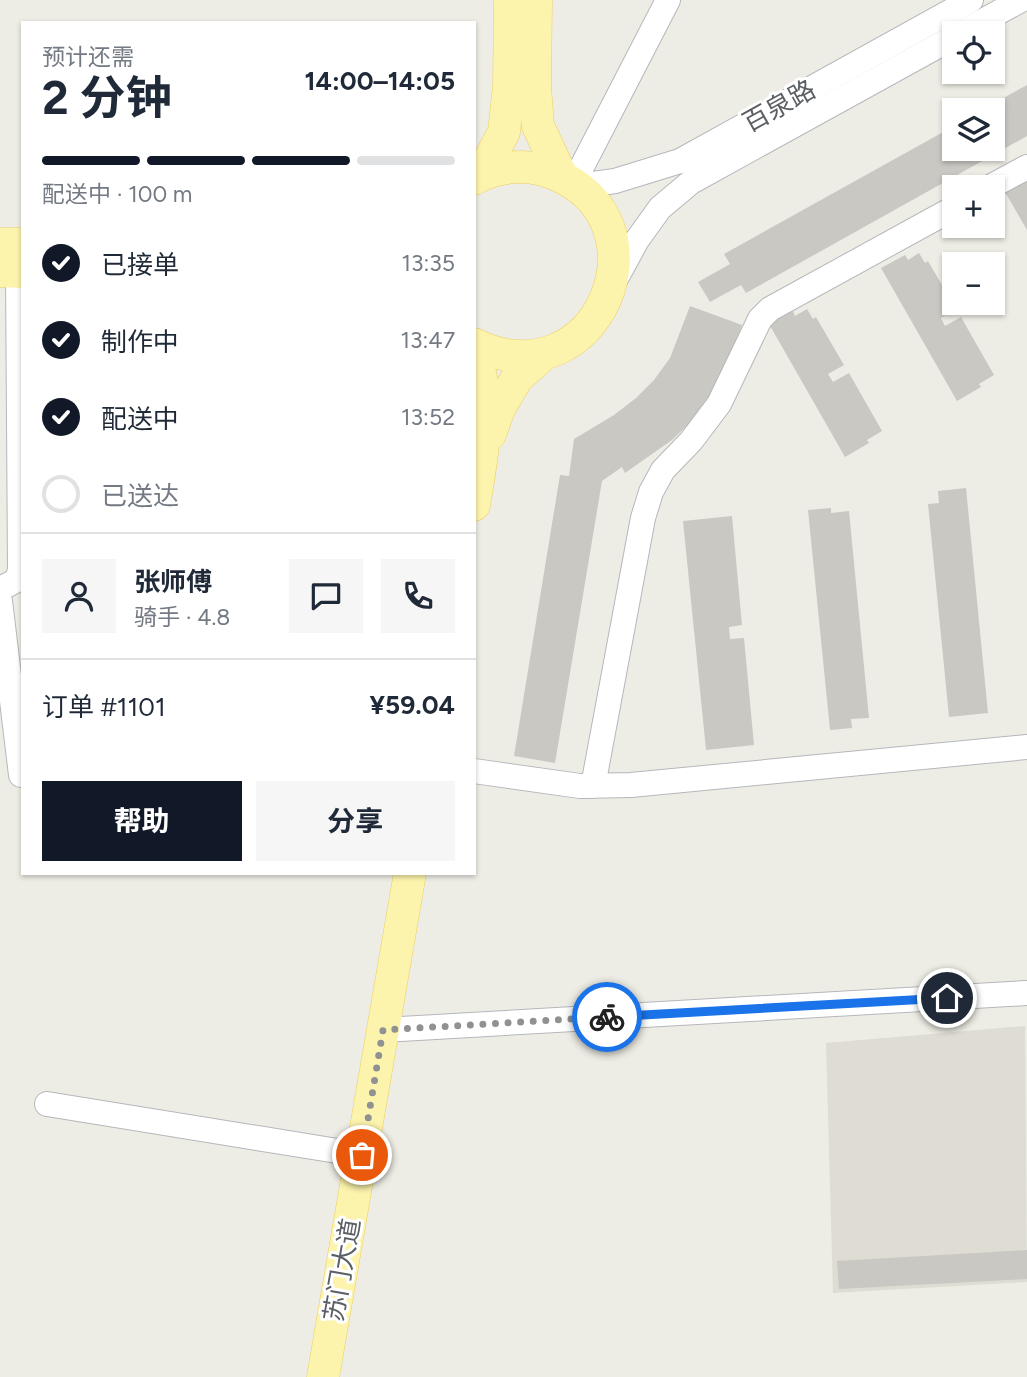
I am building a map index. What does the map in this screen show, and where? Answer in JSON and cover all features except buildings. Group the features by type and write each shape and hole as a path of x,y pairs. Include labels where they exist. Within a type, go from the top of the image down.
{"main road":[{"path":"478,177 503,132 509,86 510,0"},
{"path":"536,0 538,126 571,182"},
{"path":"476,345 507,356 545,353 564,346 580,335 604,306 614,270 614,250 602,215 591,199 571,182 546,170 513,167 478,177"},
{"path":"0,244 16,265"},
{"path":"483,456 499,409 517,378 545,353"},
{"path":"476,358 482,374 486,405 483,456 476,494"},
{"name":"苏门大道","path":"323,1377 410,875"}],"street":[{"path":"571,182 668,0"},
{"name":"百泉路","path":"571,182 615,181 680,161 971,0"},
{"path":"983,21 1021,0"},
{"name":"百泉路","path":"611,288 637,240 660,208 691,182 942,44"},
{"path":"1005,179 1027,167"},
{"path":"593,786 643,518 651,492 663,470 691,441 719,404 760,319 770,309 942,215"},
{"path":"0,589 17,580 20,570 21,490 9,463 16,265"},
{"path":"0,601 15,775"},
{"path":"476,771 593,786 631,785 1027,747"},
{"path":"383,1030 1027,993"},
{"path":"47,1104 362,1155"}],"shaded area":[{"path":"1025,1026 1027,1282 833,1293 826,1043"}],"way so far":[{"path":"362,1155 383,1030 607,1017"}],"route":[{"path":"607,1017 947,998"}]}
